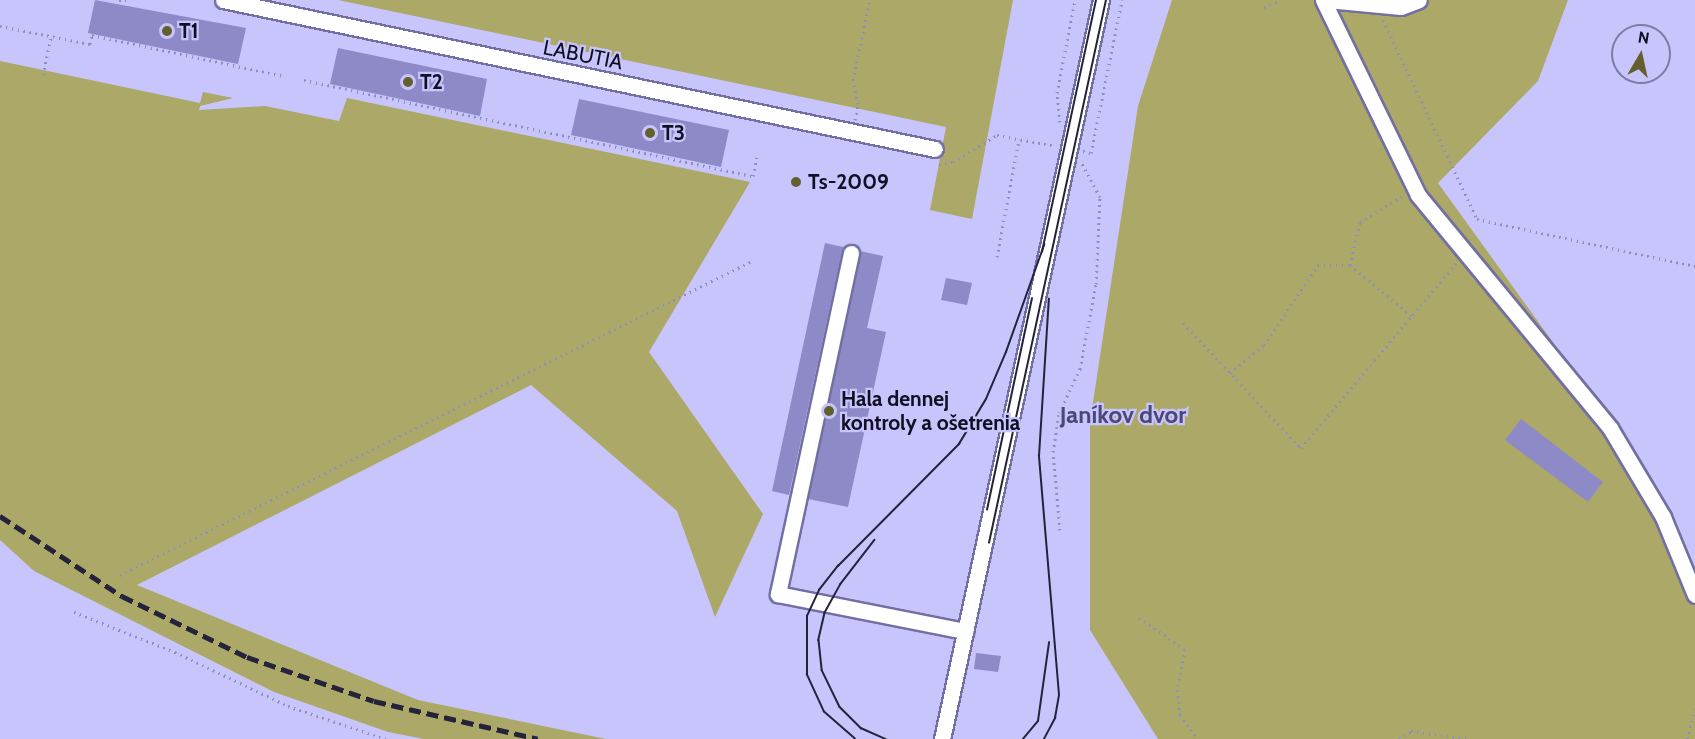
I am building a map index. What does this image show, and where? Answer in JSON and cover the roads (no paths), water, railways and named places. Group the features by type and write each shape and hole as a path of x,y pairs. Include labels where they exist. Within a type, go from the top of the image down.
{"street":[{"name":"LABUTIA","path":"223,0 935,149"},
{"path":"942,739 1101,0"},
{"path":"1325,0 1401,7 1419,0"},
{"path":"1325,0 1415,188 1464,253 1611,428 1664,517 1695,595"},
{"path":"851,254 778,594 965,631"}],"tram line":[{"path":"1042,252 1096,0"},
{"path":"989,543 1106,0"},
{"path":"855,739 824,712 807,675 807,616 819,590 838,566 959,444 986,399 1006,352 1044,245"},
{"path":"987,510 1032,299"},
{"path":"1044,739 1055,718 1059,695 1039,456 1049,299"},
{"path":"875,540 841,584 825,613 819,640 822,670 840,707 861,728 886,739"},
{"path":"1023,739 1038,721 1049,643"}],"railway":[{"path":"0,516 122,596 247,657 374,701 538,739"}],"place":[{"name":"T1","path":"167,31"},
{"name":"T2","path":"408,82"},
{"name":"T3","path":"650,133"},
{"name":"Ts-2009","path":"796,182"},
{"name":"Hala dennej kontroly a ošetrenia","path":"829,411"}],"district":[{"name":"Janíkov dvor","path":"1123,415"}]}
